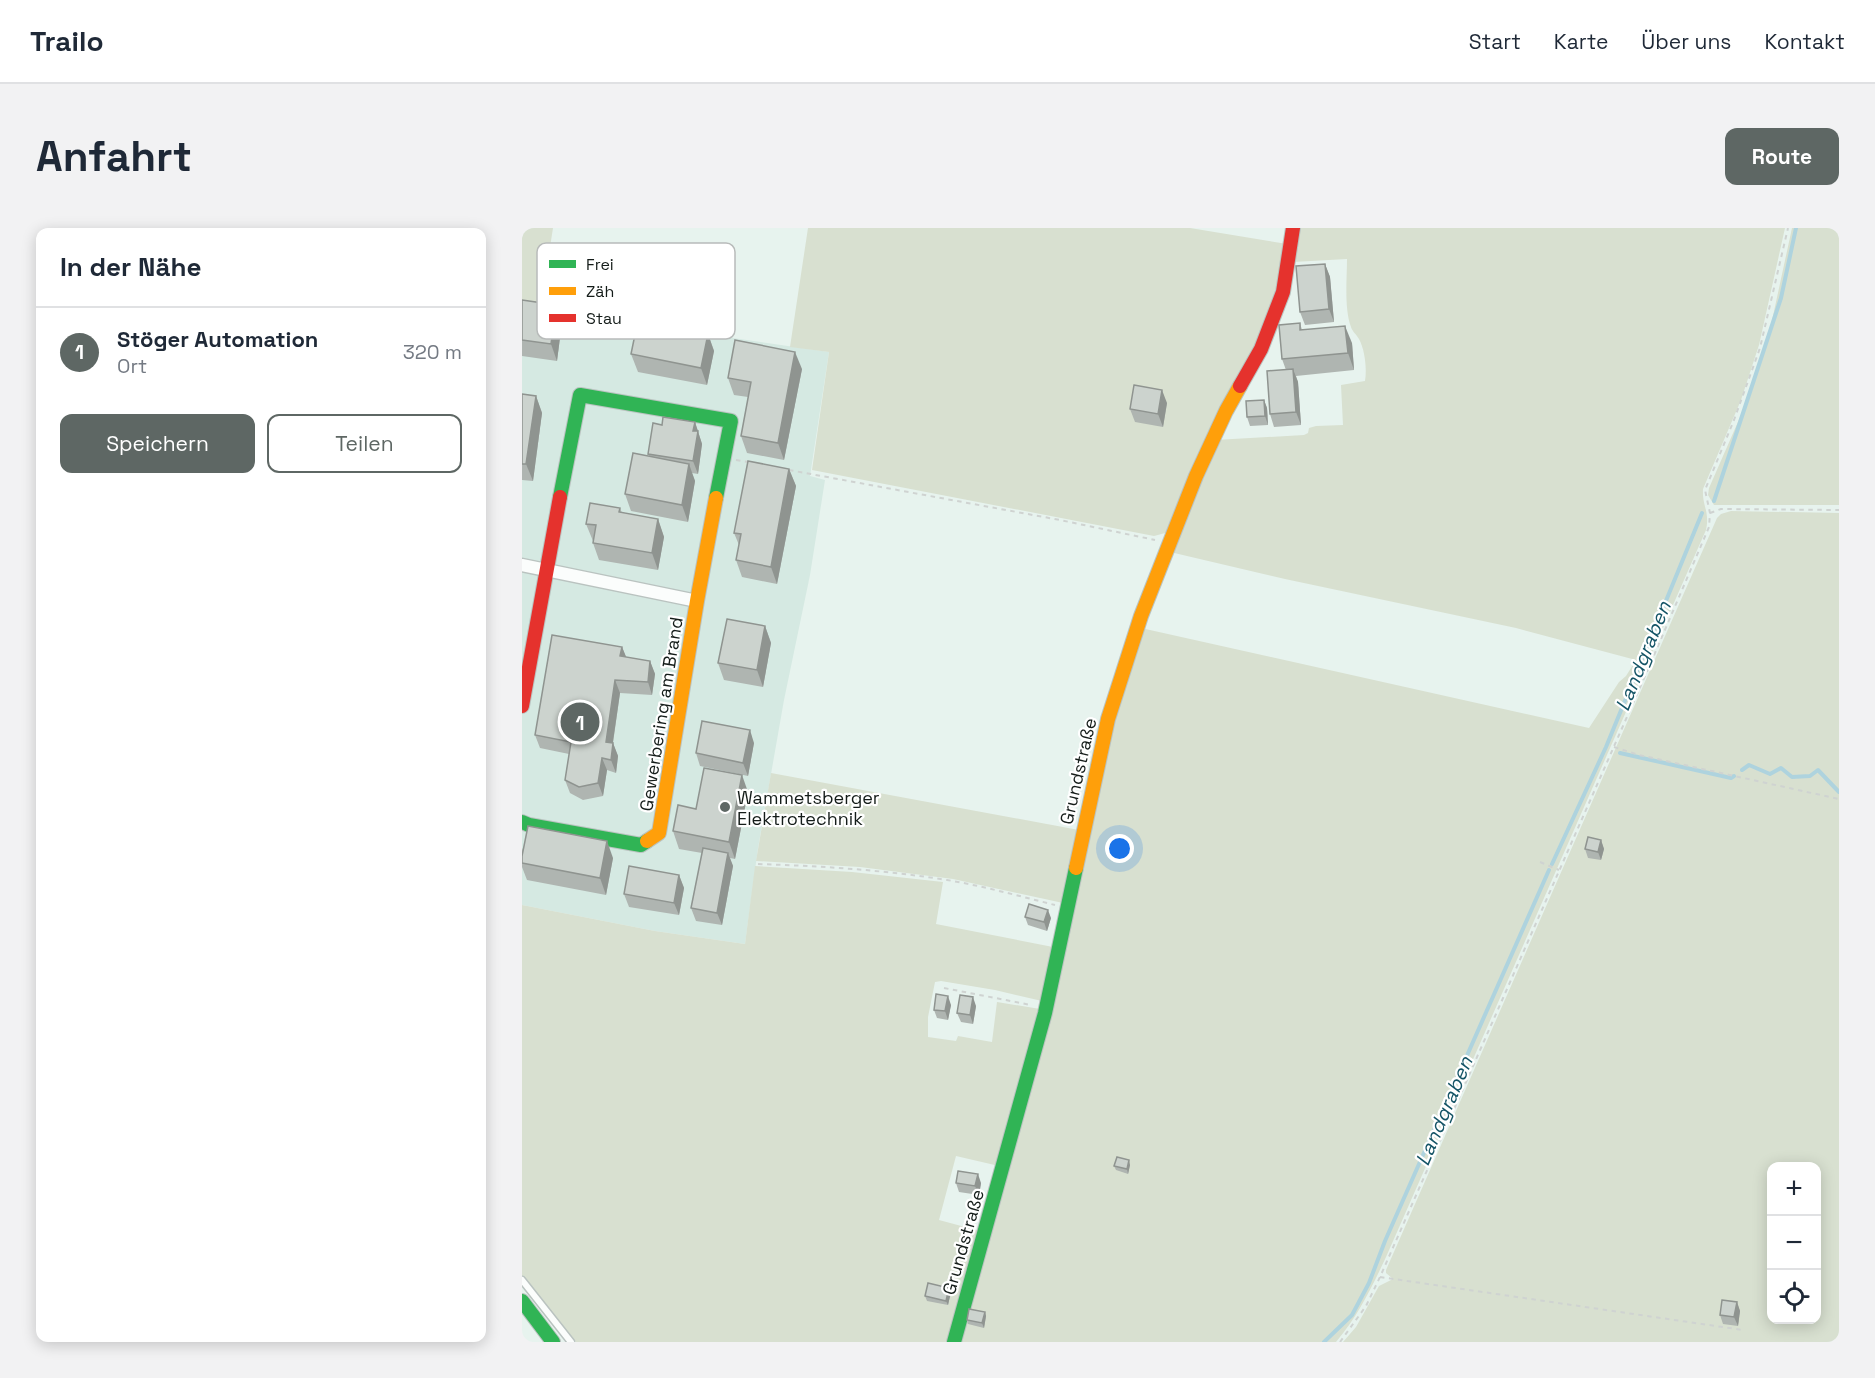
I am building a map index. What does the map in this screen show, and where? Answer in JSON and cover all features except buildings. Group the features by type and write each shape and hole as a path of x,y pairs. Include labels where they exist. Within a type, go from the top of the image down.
{"street":[{"name":"Grundstraße","path":"954,1342 1046,1008 1108,719 1141,616 1168,543 1226,411 1261,350 1274,321 1283,292 1293,228"},
{"name":"Gewerbering am Brand","path":"522,706 580,395 731,421 697,601 659,833 641,845 522,822"},
{"name":"Gewerbering am Brand","path":"522,565 697,601"},
{"path":"522,1301 554,1342"}],"lane":[{"path":"522,1280 572,1342"}],"path":[{"path":"1340,1342 1366,1306 1380,1276 1709,527 1710,513 1705,490 1760,348 1788,228"},
{"path":"725,458 758,464"},
{"path":"780,468 1060,520 1168,543"},
{"path":"1710,513 1721,509 1839,510"},
{"path":"1614,747 1639,755 1839,799"},
{"path":"1540,862 1559,870"},
{"path":"758,864 867,870 945,880 981,886 1066,908"},
{"path":"944,988 1046,1008"},
{"path":"1380,1276 1743,1330"}],"shaded area":[{"path":"522,301 537,304 537,339 735,338 829,352 810,476 825,480 810,575 784,700 758,848 745,944 655,931 522,905"}],"green space":[{"path":"522,228 553,228 551,243 537,243 537,303 522,301"},
{"path":"808,228 1190,228 1287,244 1270,312 1169,532 1154,536 812,470 829,352 790,347"},
{"path":"1299,228 1785,228 1759,345 1741,400 1703,489 1707,518 1706,530 1386,1257 1364,1301 1344,1332 1336,1342 958,1342 1107,741 1141,628 1589,728 1636,660 1516,628 1170,552 1215,440 1304,435 1308,433 1309,428 1316,426 1343,425 1341,385 1365,381 1366,365 1363,349 1352,328 1347,311 1347,259 1293,262"},
{"path":"1792,228 1839,228 1839,505 1714,505 1708,495 1709,488 1741,415 1771,325"},
{"path":"1731,511 1839,513 1839,1342 1343,1342 1356,1327 1379,1286 1393,1279 1386,1273 1386,1270 1717,518"},
{"path":"771,773 1079,830 1063,903 953,879 860,867 756,861"},
{"path":"755,866 852,872 943,882 936,924 1053,947 1042,1001 995,990 935,982 928,1017 928,1037 956,1041 958,1036 992,1042 997,1002 1040,1009 999,1166 956,1156 939,1220 980,1231 949,1342 576,1342 522,1276 522,905 655,931 745,944"}],"waterway":[{"name":"Landgraben","path":"1714,501 1781,298 1796,228"},
{"name":"Landgraben","path":"1552,864 1606,747 1702,513"},
{"path":"1620,753 1731,778 1734,776"},
{"path":"1742,770 1749,765 1770,774 1781,768 1792,777 1810,776 1818,770 1839,792"},
{"name":"Landgraben","path":"1324,1342 1352,1315 1369,1283 1385,1241 1549,870"}],"traffic: fast":[{"path":"560,497 580,395 731,421 716,498"},
{"path":"522,822 641,845 647,841"},
{"path":"954,1342 1045,1013 1076,868"},
{"path":"522,1301 553,1342"}],"traffic: slow":[{"path":"1076,868 1108,719 1141,616 1196,476 1240,386"},
{"path":"647,841 659,833 716,498"}],"traffic: jam":[{"path":"1240,386 1261,349 1283,292 1293,228"},
{"path":"522,706 560,497"}],"place":[{"name":"Stöger Automation","path":"580,722"},
{"name":"Wammetsberger Elektrotechnik","path":"725,807"}]}
